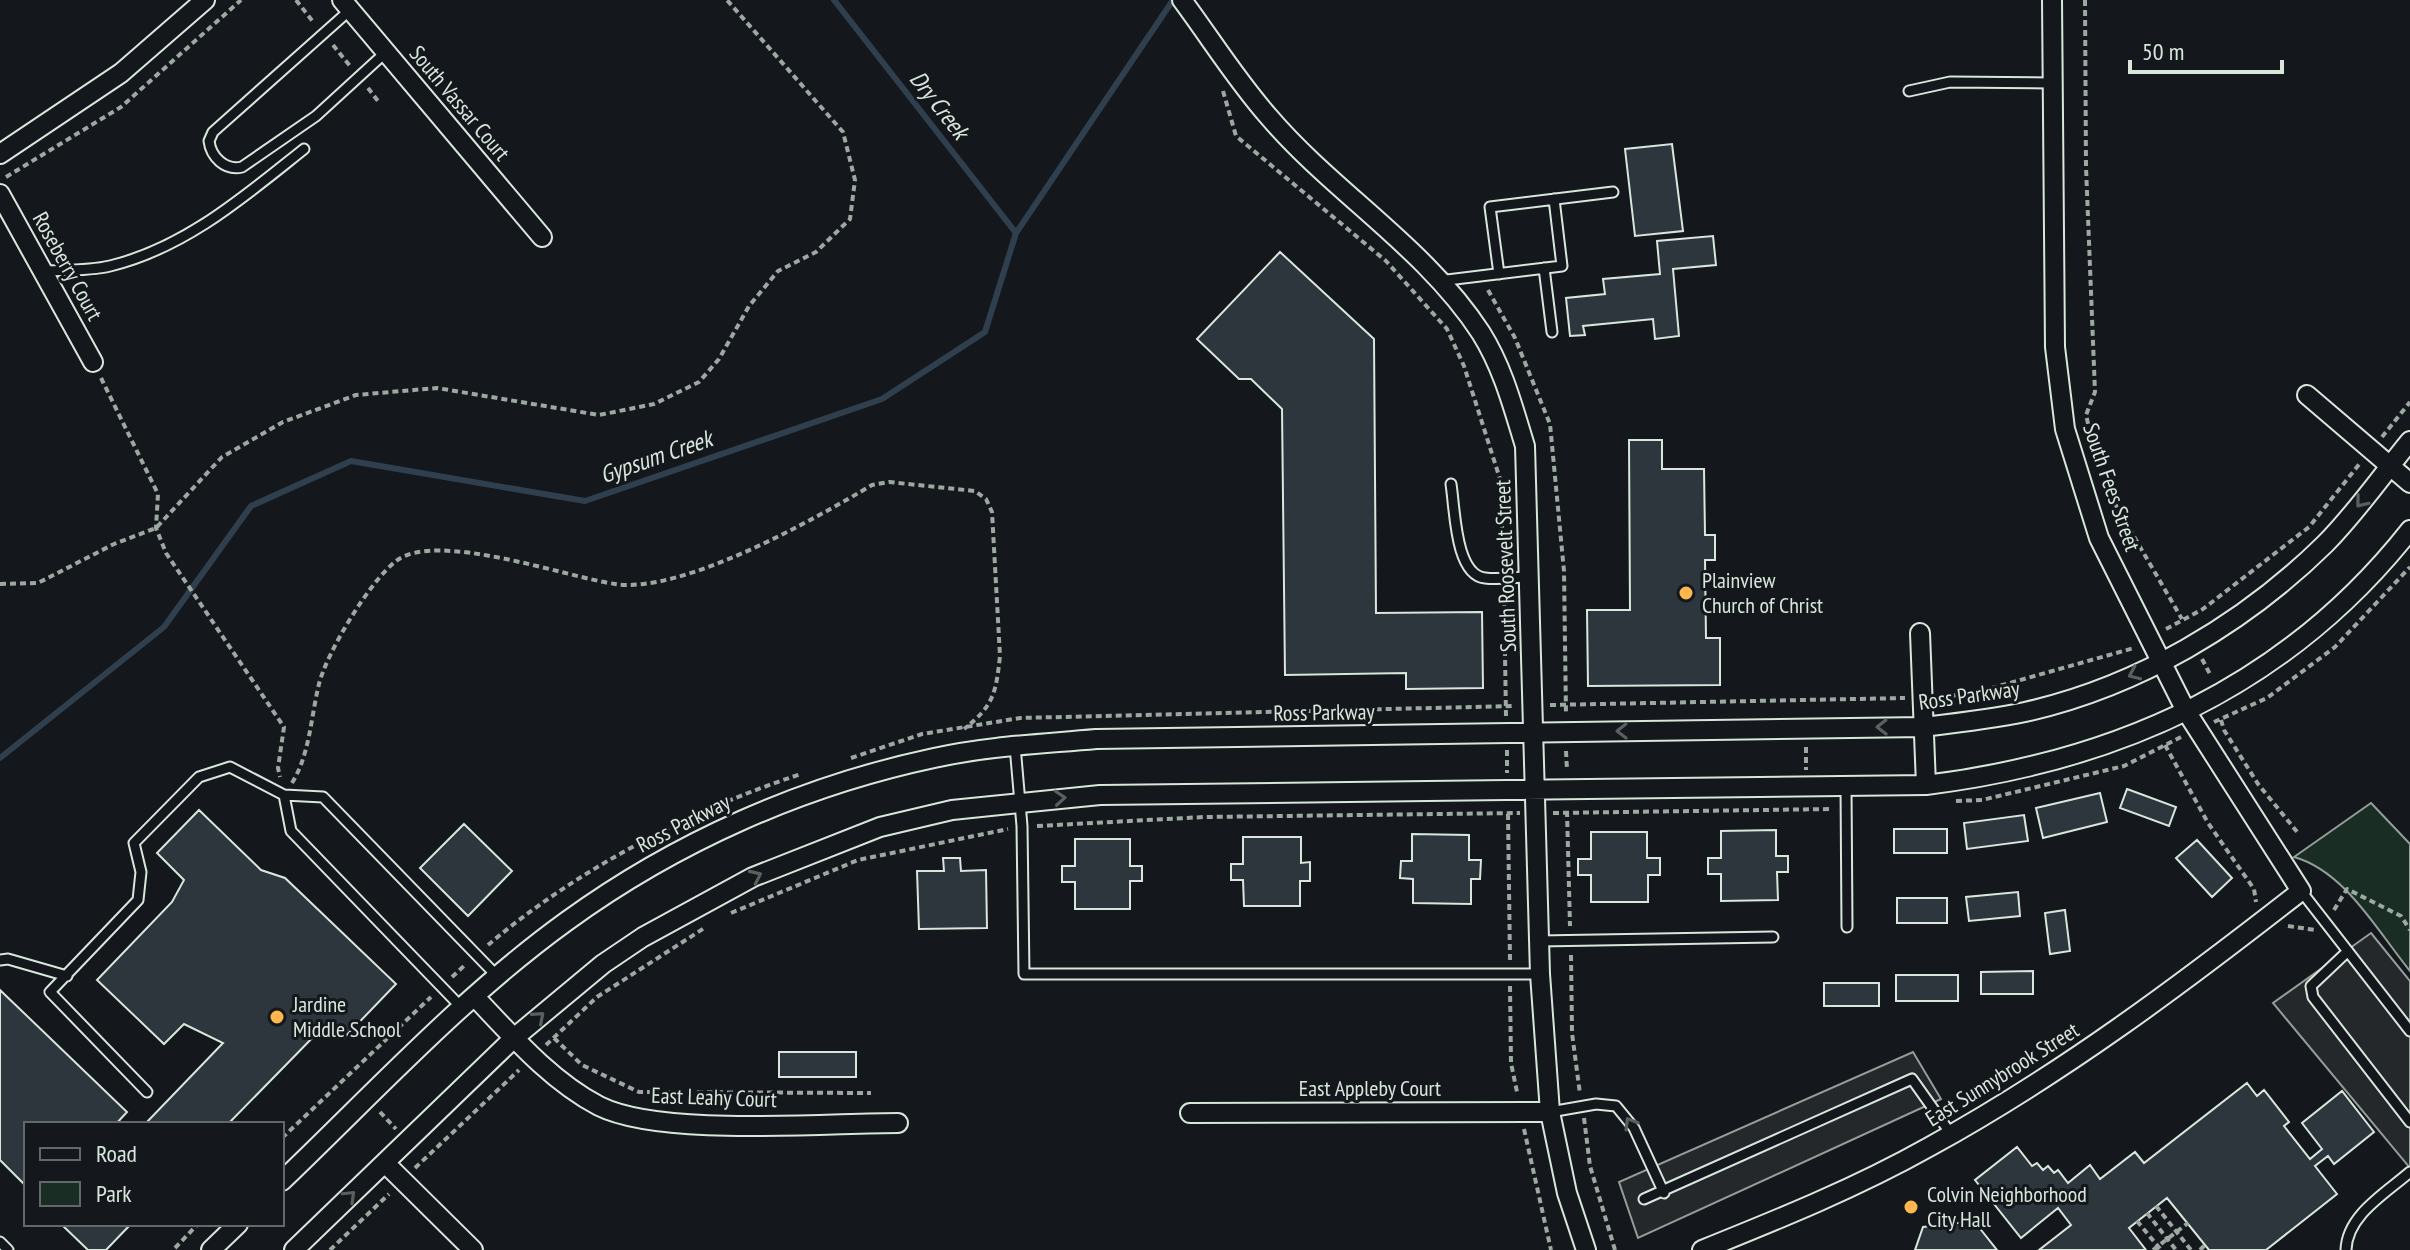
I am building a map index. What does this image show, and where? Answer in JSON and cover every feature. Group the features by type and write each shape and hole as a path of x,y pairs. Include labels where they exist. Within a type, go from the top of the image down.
{"street":[{"path":"0,154 121,73 205,0"},
{"name":"South Roosevelt Street","path":"1182,0 1224,70 1334,184 1439,281 1481,333 1505,379 1525,446 1538,813 1540,974 1550,1112 1567,1193 1586,1250"},
{"name":"South Fees Street","path":"2052,0 2055,347 2065,429 2099,538 2186,711 2301,891"},
{"name":"South Vassar Court","path":"346,5 542,237"},
{"name":"Roseberry Court","path":"0,194 93,362"},
{"path":"2307,395 2410,483"},
{"name":"Ross Parkway","path":"284,1179 469,1003 566,921 613,889 704,838 752,815 832,787 966,752 1096,739 1923,727 2027,711 2079,696 2162,661 2272,591 2326,543 2410,441"},
{"path":"294,1250 514,1038 603,964 643,937 753,877 880,827 952,810 1100,795 1926,785 2021,770 2088,753 2216,695 2289,649 2343,603 2410,530"},
{"path":"1920,633 1926,785"},
{"name":"East Sunnybrook Street","path":"1702,1250 1809,1208 1951,1134 2054,1072 2166,997 2301,891"},
{"name":"East Leahy Court","path":"469,1003 514,1038 561,1081 600,1107 638,1118 690,1124 898,1123"},
{"name":"East Appleby Court","path":"1190,1113 1550,1112"},
{"path":"385,1163 473,1250"},
{"path":"211,1250 236,1226"}],"lane":[{"path":"346,5 323,34 213,132 209,141 214,156 225,165 242,167 316,116 386,52"},
{"path":"1909,91 1950,82 2053,83"},
{"path":"43,271 107,267 142,257 224,212 304,149"},
{"path":"1499,274 1490,207 1613,192"},
{"path":"1439,281 1562,266 1554,199"},
{"path":"1544,268 1552,332"},
{"path":"1451,484 1462,558 1471,572 1483,578 1529,577"},
{"path":"1015,746 1022,826 1024,974 1540,974"},
{"path":"147,1092 50,992 138,900 141,872 134,843 199,777 230,767 284,795 323,797 498,977"},
{"path":"1846,786 1847,927"},
{"path":"284,795 291,831 469,1003"},
{"path":"2301,891 2410,1031"},
{"path":"1539,941 1773,937"},
{"path":"2348,951 2311,986 2313,997 2410,1122"},
{"path":"0,960 8,959 67,976"},
{"path":"1644,1199 1664,1193 1912,1079 1951,1134"},
{"path":"1550,1112 1616,1106 1625,1113 1664,1193"},
{"path":"2346,1250 2347,1238 2357,1218 2410,1172"},
{"path":"0,1242 8,1250"}],"path":[{"path":"296,0 378,101"},
{"path":"0,584 38,583 114,544 156,528 222,457 283,422 356,395 437,388 599,415 654,404 699,382 719,359 749,306 778,271 816,252 850,219 855,180 843,132 727,0"},
{"path":"2085,0 2086,167 2095,392 2086,415 2103,483 2159,575 2213,680 2224,730 2258,784 2298,833"},
{"path":"1224,70 1236,136 1386,261 1447,329 1469,381 1501,482 1511,1063 1551,1250"},
{"path":"1487,288 1515,338 1550,424 1564,571 1572,1033 1590,1166 1615,1250"},
{"path":"93,362 158,494 156,528 166,553 284,727 278,768 284,795"},
{"path":"284,795 301,769 320,681 328,660 376,583 403,557 429,551 460,553 615,584 664,582 696,573 872,485 889,482 975,491 986,499 992,512 1000,656 992,702 984,714 963,730 966,752"},
{"path":"1952,802 1982,800 2124,766 2267,698 2335,647 2410,567"},
{"path":"1806,728 1806,787"},
{"path":"719,918 858,860 1022,826 1204,817 1846,809"},
{"path":"330,1250 597,997 707,926"},
{"path":"554,1038 582,1065 639,1092 871,1093"},
{"path":"366,1099 408,1141"},
{"path":"2156,1206 2191,1250"},
{"path":"2147,1213 2176,1250"},
{"path":"2137,1221 2157,1249 2188,1223"},
{"path":"175,1249 196,1226"},
{"path":"2200,1250 2205,1245"}],"green space":[{"path":"2371,803 2410,844 2410,971 2345,889 2312,864 2294,857"}],"shaded area":[{"path":"2371,933 2410,981 2410,1168 2273,1003"},
{"path":"1913,1052 1941,1099 1638,1238 1619,1182"}],"building":[{"path":"1672,144 1683,231 1635,236 1625,149"},
{"path":"1713,236 1716,265 1673,269 1679,336 1655,339 1653,319 1583,326 1585,335 1570,336 1566,298 1605,294 1603,279 1660,274 1657,241"},
{"path":"1280,252 1374,339 1376,613 1482,612 1483,688 1406,689 1406,673 1285,675 1282,409 1251,379 1239,379 1197,339"},
{"path":"1629,440 1662,440 1662,469 1704,469 1705,535 1715,535 1715,560 1705,560 1706,638 1720,638 1720,685 1588,686 1587,610 1630,610"},
{"path":"2127,789 2176,807 2169,826 2120,808"},
{"path":"2100,793 2107,822 2043,838 2036,808"},
{"path":"199,810 261,870 285,878 396,984 344,1038 322,1028 230,1122 147,1122 223,1043 184,1024 164,1044 97,980 172,902 184,880 157,853"},
{"path":"2024,815 2028,841 1967,849 1964,823"},
{"path":"464,824 512,871 468,916 420,868"},
{"path":"1894,829 1947,829 1947,853 1894,853"},
{"path":"1776,830 1776,856 1788,856 1788,872 1777,872 1778,900 1721,901 1721,874 1708,874 1708,858 1721,858 1721,831"},
{"path":"1591,832 1647,832 1647,858 1660,858 1660,875 1648,875 1648,902 1591,902 1591,875 1578,875 1578,859 1591,859"},
{"path":"1412,834 1469,835 1469,860 1481,860 1480,879 1471,879 1471,904 1413,903 1413,879 1400,878 1401,861 1412,861"},
{"path":"1243,837 1301,837 1301,863 1310,862 1310,881 1300,881 1300,906 1244,906 1243,880 1231,880 1231,864 1243,864"},
{"path":"1075,839 1130,839 1130,866 1142,866 1142,881 1130,881 1130,909 1075,909 1075,882 1062,882 1062,866 1075,866"},
{"path":"2197,840 2232,878 2212,897 2176,858"},
{"path":"943,858 960,858 961,871 986,870 987,928 919,929 917,871 944,871"},
{"path":"2018,892 2020,916 1969,921 1966,897"},
{"path":"1897,898 1947,898 1947,923 1897,923"},
{"path":"2065,910 2070,951 2050,954 2045,913"},
{"path":"2033,971 2033,994 1981,994 1981,972"},
{"path":"1896,975 1958,975 1958,1001 1896,1001"},
{"path":"1824,983 1879,983 1879,1006 1824,1006"},
{"path":"0,990 127,1112 118,1122 24,1122 24,1184 0,1160"},
{"path":"779,1052 856,1052 856,1077 779,1077"},
{"path":"2247,1083 2257,1096 2264,1090 2289,1122 2284,1126 2310,1159 2322,1149 2302,1123 2342,1091 2374,1132 2334,1164 2328,1156 2315,1166 2337,1194 2266,1250 2209,1250 2167,1198 2129,1228 2146,1250 2039,1250 2071,1225 2058,1208 2021,1238 1975,1180 2017,1147 2032,1166 2037,1163 2043,1170 2048,1166 2054,1173 2058,1170 2068,1183 2090,1165 2100,1179 2135,1152 2144,1163"},
{"path":"1974,1221 1997,1250 1915,1250 1923,1227"},
{"path":"63,1226 129,1226 106,1250 88,1250"}],"waterway":[{"name":"Dry Creek","path":"834,0 1016,233"},
{"name":"Gypsum Creek","path":"0,758 164,627 251,506 351,461 585,501 882,399 985,332 1016,233 1173,0"}],"place":[{"name":"Plainview Church of Christ","path":"1686,593"},
{"name":"Jardine Middle School","path":"277,1017"},
{"name":"Colvin Neighborhood City Hall","path":"1911,1207"}]}
